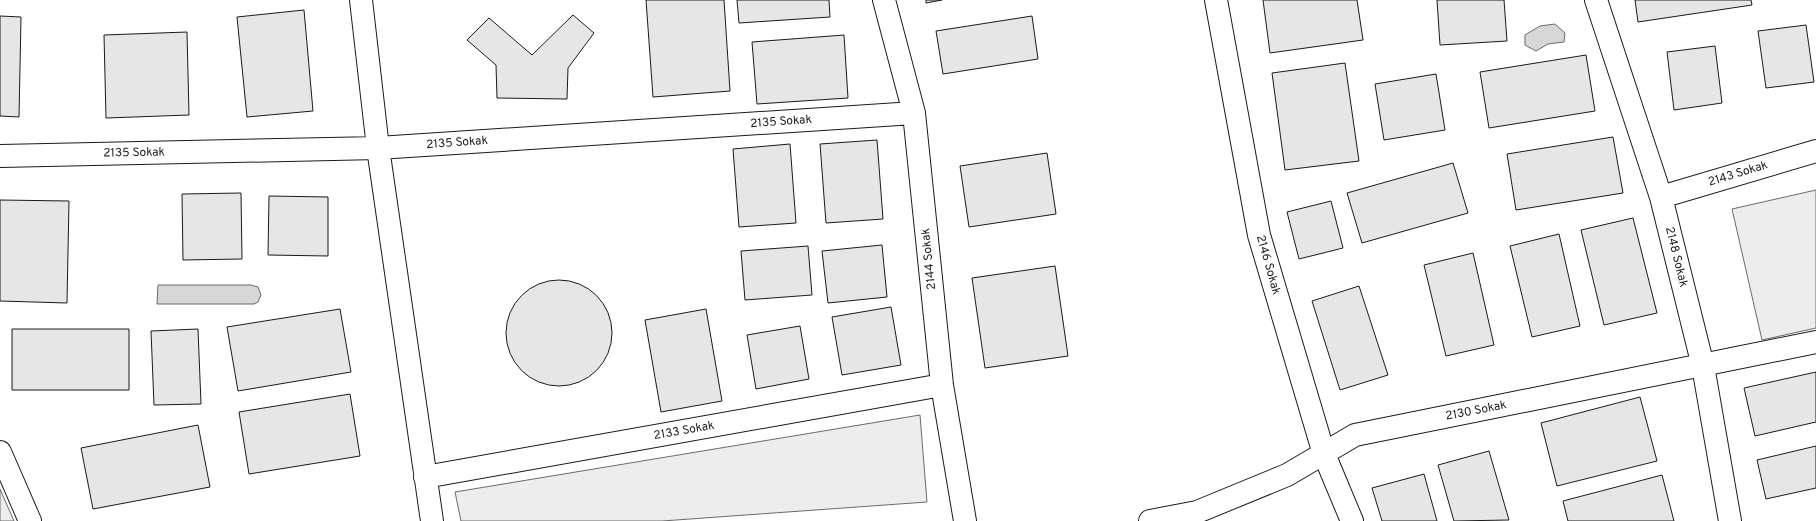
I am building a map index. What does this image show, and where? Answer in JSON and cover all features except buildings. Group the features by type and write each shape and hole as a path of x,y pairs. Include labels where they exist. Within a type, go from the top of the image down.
{"street":[{"path":"361,0 378,148 432,521"},
{"name":"2144 Sokak","path":"884,0 914,113 942,385 965,521"},
{"name":"2146 Sokak","path":"1216,0 1259,236 1324,454 1352,521"},
{"name":"2148 Sokak","path":"1596,0 1661,197 1703,366 1730,521"},
{"name":"2135 Sokak","path":"0,156 378,148 914,113"},
{"name":"2143 Sokak","path":"1661,197 1816,151"},
{"name":"2130 Sokak","path":"1150,521 1197,512 1287,475 1355,435 1816,342"},
{"name":"2133 Sokak","path":"425,477 942,385"},
{"path":"0,452 30,521"}],"shaded area":[{"path":"1555,24 1565,33 1564,42 1548,44 1536,51 1525,45 1525,35 1540,26"},
{"path":"1816,190 1816,328 1762,340 1732,209"},
{"path":"158,285 251,285 258,287 261,295 258,302 254,304 157,304"},
{"path":"920,415 927,502 662,521 461,521 455,492"},
{"path":"0,489 14,521 0,521"}]}
